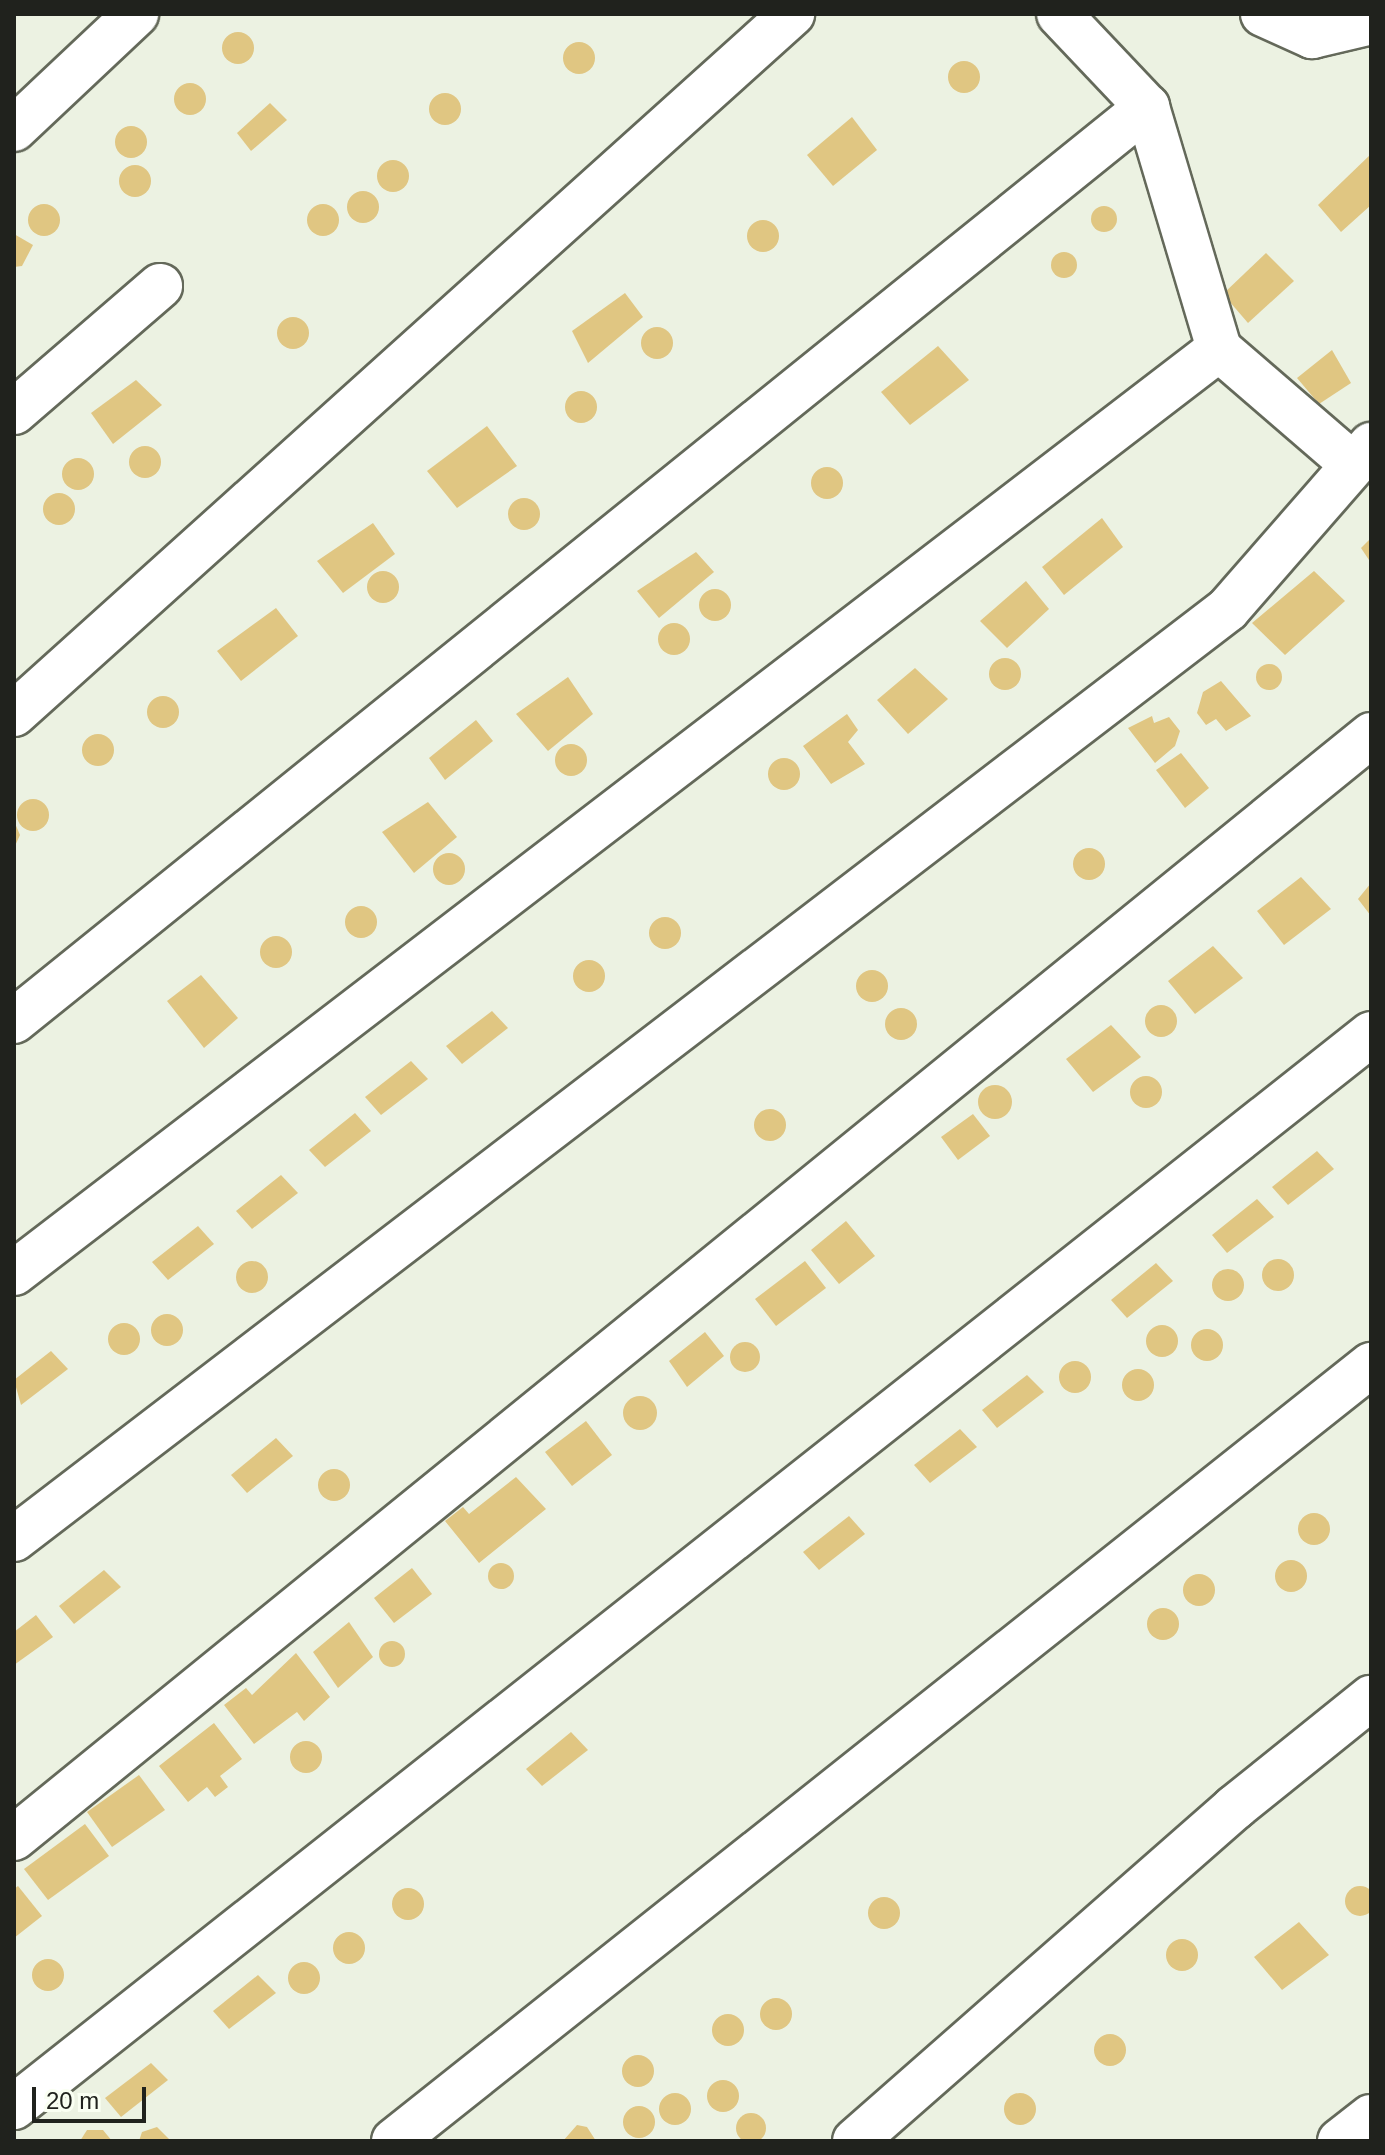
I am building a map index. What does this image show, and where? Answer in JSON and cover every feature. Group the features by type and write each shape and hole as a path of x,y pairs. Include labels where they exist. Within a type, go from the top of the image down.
{"street":[{"path":"14,129 136,14"},
{"path":"14,714 792,14"},
{"path":"14,1539 1228,609 1361,453 1219,349 1147,107 1059,14"},
{"path":"1263,14 1312,36 1371,22"},
{"path":"14,1021 1147,107"},
{"path":"14,412 160,286"},
{"path":"14,1273 1219,349"},
{"path":"14,1838 1371,735"},
{"path":"14,2107 1371,1034"},
{"path":"394,2141 1371,1365"},
{"path":"855,2141 1234,1808 1371,1698"},
{"path":"1340,2141 1371,2117"}],"building":[{"path":"238,32 250,36 254,48 250,60 238,64 226,60 222,48 226,36"},
{"path":"579,42 591,46 595,58 591,70 579,74 567,70 563,58 567,46"},
{"path":"964,61 976,65 980,77 976,89 964,93 952,89 948,77 952,65"},
{"path":"190,83 202,87 206,99 202,111 190,115 178,111 174,99 178,87"},
{"path":"445,93 457,97 461,109 457,121 445,125 433,121 429,109 433,97"},
{"path":"270,103 287,120 251,151 237,133"},
{"path":"852,117 877,150 833,186 807,155"},
{"path":"131,126 143,130 147,142 143,154 131,158 119,154 115,142 119,130"},
{"path":"1371,154 1371,205 1341,232 1318,205"},
{"path":"393,160 405,164 409,176 405,188 393,192 381,188 377,176 381,164"},
{"path":"135,165 147,169 151,181 147,193 135,197 123,193 119,181 123,169"},
{"path":"363,191 375,195 379,207 375,219 363,223 351,219 347,207 351,195"},
{"path":"44,204 56,208 60,220 56,232 44,236 32,232 28,220 32,208"},
{"path":"323,204 335,208 339,220 335,232 323,236 311,232 307,220 311,208"},
{"path":"1104,206 1113,210 1117,219 1113,228 1104,232 1095,228 1091,219 1095,210"},
{"path":"763,220 775,224 779,236 775,248 763,252 751,248 747,236 751,224"},
{"path":"14,234 33,245 22,266 14,267"},
{"path":"1064,252 1073,256 1077,265 1073,274 1064,278 1055,274 1051,265 1055,256"},
{"path":"1266,253 1294,281 1248,323 1223,294"},
{"path":"625,293 643,317 588,363 572,331"},
{"path":"293,317 305,321 309,333 305,345 293,349 281,345 277,333 281,321"},
{"path":"657,327 669,331 673,343 669,355 657,359 645,355 641,343 645,331"},
{"path":"938,346 969,380 910,425 881,392"},
{"path":"1332,350 1351,383 1319,404 1297,378"},
{"path":"136,380 162,405 113,444 91,413"},
{"path":"581,391 593,395 597,407 593,419 581,423 569,419 565,407 569,395"},
{"path":"487,426 517,466 457,508 427,471"},
{"path":"145,446 157,450 161,462 157,474 145,478 133,474 129,462 133,450"},
{"path":"78,458 90,462 94,474 90,486 78,490 66,486 62,474 66,462"},
{"path":"827,467 839,471 843,483 839,495 827,499 815,495 811,483 815,471"},
{"path":"59,493 71,497 75,509 71,521 59,525 47,521 43,509 47,497"},
{"path":"524,498 536,502 540,514 536,526 524,530 512,526 508,514 512,502"},
{"path":"1102,518 1123,547 1064,595 1042,567"},
{"path":"373,523 395,554 343,593 317,561"},
{"path":"1371,538 1371,563 1361,548"},
{"path":"696,552 714,572 659,618 637,591"},
{"path":"383,571 395,575 399,587 395,599 383,603 371,599 367,587 371,575"},
{"path":"1314,571 1345,601 1285,655 1252,623"},
{"path":"1026,581 1049,609 1007,648 980,621"},
{"path":"715,589 727,593 731,605 727,617 715,621 703,617 699,605 703,593"},
{"path":"276,608 298,636 241,681 217,651"},
{"path":"674,623 686,627 690,639 686,651 674,655 662,651 658,639 662,627"},
{"path":"1005,658 1017,662 1021,674 1017,686 1005,690 993,686 989,674 993,662"},
{"path":"1269,664 1278,668 1282,677 1278,686 1269,690 1260,686 1256,677 1260,668"},
{"path":"915,668 948,699 908,734 877,700"},
{"path":"568,677 593,714 548,751 516,714"},
{"path":"1221,681 1251,716 1226,731 1216,719 1206,725 1197,713 1203,692"},
{"path":"163,696 175,700 179,712 175,724 163,728 151,724 147,712 151,700"},
{"path":"847,714 858,730 848,742 865,764 831,784 803,746"},
{"path":"1152,716 1154,723 1169,717 1180,731 1175,746 1155,763 1128,728"},
{"path":"476,720 493,741 445,780 429,758"},
{"path":"98,734 110,738 114,750 110,762 98,766 86,762 82,750 86,738"},
{"path":"571,744 583,748 587,760 583,772 571,776 559,772 555,760 559,748"},
{"path":"1181,753 1209,788 1185,808 1156,770"},
{"path":"784,758 796,762 800,774 796,786 784,790 772,786 768,774 772,762"},
{"path":"33,799 45,803 49,815 45,827 33,831 21,827 17,815 21,803"},
{"path":"428,802 457,837 414,873 382,832"},
{"path":"14,821 20,835 14,848"},
{"path":"1089,848 1101,852 1105,864 1101,876 1089,880 1077,876 1073,864 1077,852"},
{"path":"449,853 461,857 465,869 461,881 449,885 437,881 433,869 437,857"},
{"path":"1301,877 1331,909 1284,945 1257,911"},
{"path":"1371,883 1371,916 1358,899"},
{"path":"361,906 372,911 377,922 372,933 361,938 350,933 345,922 350,911"},
{"path":"665,917 676,922 681,933 676,944 665,949 654,944 649,933 654,922"},
{"path":"276,936 287,941 292,952 287,963 276,968 265,963 260,952 265,941"},
{"path":"1213,946 1243,978 1195,1014 1168,981"},
{"path":"589,960 600,965 605,976 600,987 589,992 578,987 573,976 578,965"},
{"path":"872,970 883,975 888,986 883,997 872,1002 861,997 856,986 861,975"},
{"path":"201,975 238,1018 204,1048 167,1001"},
{"path":"1161,1005 1173,1009 1177,1021 1173,1033 1161,1037 1149,1033 1145,1021 1149,1009"},
{"path":"901,1008 912,1013 917,1024 912,1035 901,1040 890,1035 885,1024 890,1013"},
{"path":"492,1011 508,1028 462,1064 446,1046"},
{"path":"1111,1025 1141,1057 1093,1092 1066,1059"},
{"path":"411,1061 428,1079 381,1115 365,1097"},
{"path":"1146,1076 1158,1080 1162,1092 1158,1104 1146,1108 1134,1104 1130,1092 1134,1080"},
{"path":"995,1085 1007,1090 1012,1102 1007,1114 995,1119 983,1114 978,1102 983,1090"},
{"path":"770,1109 781,1114 786,1125 781,1136 770,1141 759,1136 754,1125 759,1114"},
{"path":"355,1113 371,1131 325,1167 309,1150"},
{"path":"973,1114 990,1136 958,1160 941,1137"},
{"path":"1317,1151 1334,1169 1288,1205 1272,1187"},
{"path":"281,1175 298,1193 252,1229 236,1211"},
{"path":"1257,1199 1274,1217 1227,1253 1212,1235"},
{"path":"846,1221 875,1256 839,1284 811,1250"},
{"path":"198,1226 214,1244 168,1280 152,1262"},
{"path":"1278,1259 1290,1263 1294,1275 1290,1287 1278,1291 1266,1287 1262,1275 1266,1263"},
{"path":"252,1261 263,1266 268,1277 263,1288 252,1293 241,1288 236,1277 241,1266"},
{"path":"805,1261 826,1288 776,1326 755,1299"},
{"path":"1156,1263 1173,1281 1127,1318 1111,1300"},
{"path":"1228,1269 1240,1273 1244,1285 1240,1297 1228,1301 1216,1297 1212,1285 1216,1273"},
{"path":"167,1314 178,1319 183,1330 178,1341 167,1346 156,1341 151,1330 156,1319"},
{"path":"124,1323 135,1328 140,1339 135,1350 124,1355 113,1350 108,1339 113,1328"},
{"path":"1162,1325 1174,1329 1178,1341 1174,1353 1162,1357 1150,1353 1146,1341 1150,1329"},
{"path":"1207,1329 1219,1333 1223,1345 1219,1357 1207,1361 1195,1357 1191,1345 1195,1333"},
{"path":"705,1332 724,1356 687,1387 669,1361"},
{"path":"745,1342 756,1346 760,1357 756,1368 745,1372 734,1368 730,1357 734,1346"},
{"path":"51,1351 68,1369 21,1405 14,1380"},
{"path":"1075,1361 1087,1365 1091,1377 1087,1389 1075,1393 1063,1389 1059,1377 1063,1365"},
{"path":"1138,1369 1150,1373 1154,1385 1150,1397 1138,1401 1126,1397 1122,1385 1126,1373"},
{"path":"1027,1375 1044,1392 997,1428 982,1410"},
{"path":"640,1396 652,1401 657,1413 652,1425 640,1430 628,1425 623,1413 628,1401"},
{"path":"586,1421 612,1455 572,1486 545,1452"},
{"path":"960,1429 977,1447 930,1483 914,1465"},
{"path":"276,1438 293,1456 247,1493 231,1475"},
{"path":"334,1469 345,1474 350,1485 345,1496 334,1501 323,1496 318,1485 323,1474"},
{"path":"516,1477 546,1509 479,1563 445,1521 463,1507 469,1514"},
{"path":"1314,1513 1326,1517 1330,1529 1326,1541 1314,1545 1302,1541 1298,1529 1302,1517"},
{"path":"849,1516 865,1534 819,1570 803,1552"},
{"path":"1291,1560 1303,1564 1307,1576 1303,1588 1291,1592 1279,1588 1275,1576 1279,1564"},
{"path":"501,1563 510,1567 514,1576 510,1585 501,1589 492,1585 488,1576 492,1567"},
{"path":"412,1568 432,1594 394,1623 374,1598"},
{"path":"104,1570 121,1587 74,1624 59,1606"},
{"path":"1199,1574 1211,1578 1215,1590 1211,1602 1199,1606 1187,1602 1183,1590 1187,1578"},
{"path":"1163,1608 1175,1612 1179,1624 1175,1636 1163,1640 1151,1636 1147,1624 1151,1612"},
{"path":"36,1615 53,1637 14,1665 14,1632"},
{"path":"349,1622 373,1657 338,1688 313,1652"},
{"path":"392,1641 401,1645 405,1654 401,1663 392,1667 383,1663 379,1654 383,1645"},
{"path":"296,1653 330,1697 304,1721 297,1712 254,1744 224,1705 246,1688 252,1695"},
{"path":"214,1723 242,1759 220,1776 228,1787 215,1797 207,1787 188,1802 159,1766"},
{"path":"571,1732 588,1750 542,1786 526,1769"},
{"path":"306,1741 317,1746 322,1757 317,1768 306,1773 295,1768 290,1757 295,1746"},
{"path":"139,1775 165,1810 112,1847 87,1812"},
{"path":"85,1824 109,1856 48,1900 24,1869"},
{"path":"18,1886 42,1916 14,1938 14,1889"},
{"path":"1360,1886 1371,1890 1375,1901 1371,1912 1360,1916 1349,1912 1345,1901 1349,1890"},
{"path":"408,1888 419,1893 424,1904 419,1915 408,1920 397,1915 392,1904 397,1893"},
{"path":"884,1897 895,1902 900,1913 895,1924 884,1929 873,1924 868,1913 873,1902"},
{"path":"1299,1922 1329,1955 1282,1990 1254,1957"},
{"path":"349,1932 360,1937 365,1948 360,1959 349,1964 338,1959 333,1948 338,1937"},
{"path":"1182,1939 1194,1943 1198,1955 1194,1967 1182,1971 1170,1967 1166,1955 1170,1943"},
{"path":"48,1959 59,1964 64,1975 59,1986 48,1991 37,1986 32,1975 37,1964"},
{"path":"304,1962 315,1967 320,1978 315,1989 304,1994 293,1989 288,1978 293,1967"},
{"path":"258,1975 276,1993 229,2029 213,2011"},
{"path":"776,1998 787,2003 792,2014 787,2025 776,2030 765,2025 760,2014 765,2003"},
{"path":"728,2014 739,2019 744,2030 739,2041 728,2046 717,2041 712,2030 717,2019"},
{"path":"1110,2034 1122,2038 1126,2050 1122,2062 1110,2066 1098,2062 1094,2050 1098,2038"},
{"path":"638,2055 649,2060 654,2071 649,2082 638,2087 627,2082 622,2071 627,2060"},
{"path":"151,2063 168,2080 121,2117 105,2098"},
{"path":"723,2080 734,2085 739,2096 734,2107 723,2112 712,2107 707,2096 712,2085"},
{"path":"675,2093 686,2098 691,2109 686,2120 675,2125 664,2120 659,2109 664,2098"},
{"path":"1020,2093 1031,2098 1036,2109 1031,2120 1020,2125 1009,2120 1004,2109 1009,2098"},
{"path":"639,2106 650,2111 655,2122 650,2133 639,2138 628,2133 623,2122 628,2111"},
{"path":"751,2113 762,2117 766,2128 762,2139 751,2143 740,2139 736,2128 740,2117"},
{"path":"577,2125 587,2127 596,2141 563,2141"},
{"path":"157,2127 171,2141 139,2141 142,2132"},
{"path":"87,2130 103,2130 112,2141 80,2141"}]}
